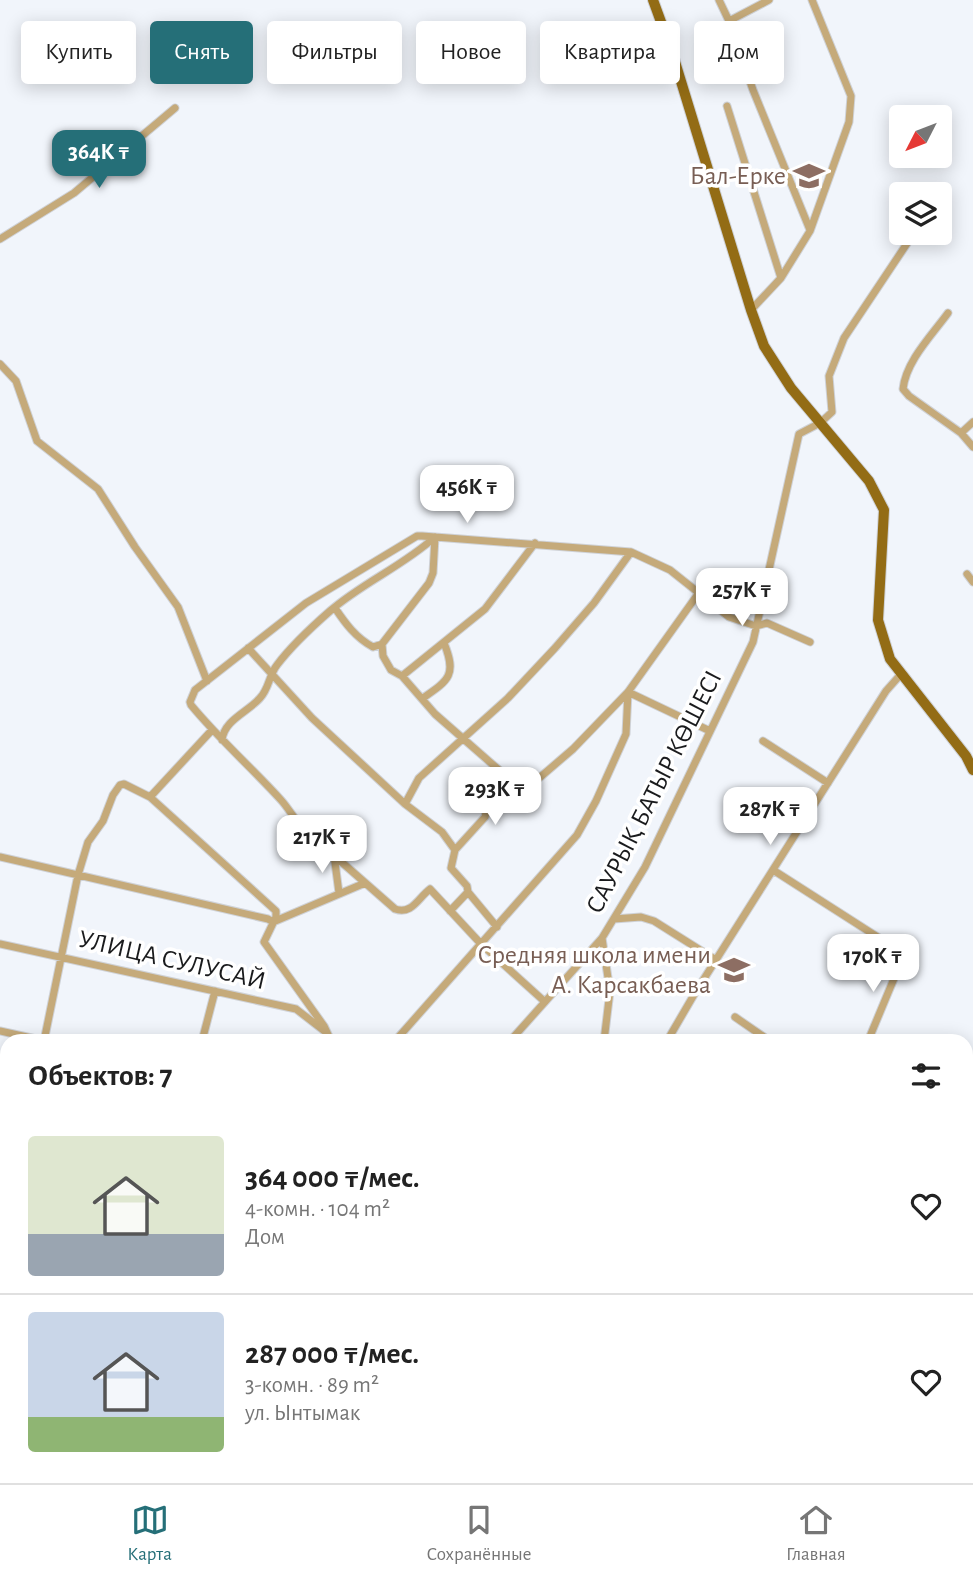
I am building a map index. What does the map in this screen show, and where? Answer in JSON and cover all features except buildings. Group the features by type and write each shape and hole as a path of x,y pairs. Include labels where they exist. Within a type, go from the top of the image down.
{"main road":[{"path":"653,0 672,52 764,346 791,388 869,481 884,510 878,620 890,659 966,756 973,770"}],"street":[{"path":"719,0 729,21"},
{"path":"731,21 769,0"},
{"path":"751,310 781,278 810,231 843,142 852,108 851,96 813,0"},
{"path":"750,84 810,231"},
{"path":"727,106 781,278"},
{"path":"0,239 74,192 174,108"},
{"name":"САУРЫҚ БАТЫР КӨШЕСІ","path":"605,1034 610,998 602,938 645,867 753,642 799,434 820,423 832,412 829,376 844,338 906,245"},
{"path":"948,313 904,378 903,389 961,433 973,447"},
{"path":"0,364 16,382 37,441 98,489 178,607 207,681"},
{"path":"961,433 973,422"},
{"path":"544,1001 482,945 430,889 408,911 395,909 298,824 282,801 191,705 195,690 306,603 417,536 631,552 670,570 729,617 756,626 767,623 810,642"},
{"path":"222,740 223,730 228,724 247,711 264,694 276,665 335,608 435,537"},
{"path":"335,608 363,642 373,647 382,644 429,583 433,573 435,537"},
{"path":"402,676 485,609 535,543"},
{"path":"405,804 419,778 508,698 555,648 594,603 631,552"},
{"path":"967,574 973,582"},
{"path":"382,644 383,656 391,670 402,676 435,715 464,737 519,792 524,791 573,749 628,692 698,594"},
{"path":"423,698 449,678 452,668 444,643"},
{"path":"248,648 312,718 405,804 442,832 455,850"},
{"path":"671,1034 886,691 902,673"},
{"path":"628,692 710,731"},
{"path":"401,1034 577,835 596,802 626,734 628,692"},
{"path":"150,797 212,730"},
{"path":"763,741 828,783"},
{"path":"496,927 451,868 455,850 485,817 488,803 509,782"},
{"path":"45,1034 78,874 88,842 103,821 113,795 120,785 124,784 150,797 266,899 276,911 276,917 264,942 327,1034"},
{"path":"334,854 339,893"},
{"path":"0,857 226,908 273,922"},
{"path":"773,870 901,952 903,957 871,1034"},
{"path":"273,922 365,883"},
{"path":"450,911 468,892"},
{"path":"614,919 641,917 654,921 716,960"},
{"path":"516,1034 602,938"},
{"name":"УЛИЦА СУЛУСАЙ","path":"0,944 296,1009 325,1034"},
{"path":"204,1034 215,991"},
{"path":"735,1017 757,1034"}],"place":[{"name":"Бал-Ерке","path":"809,176"},
{"name":"Средняя школа имени А. Карсакбаева","path":"734,970"}]}
